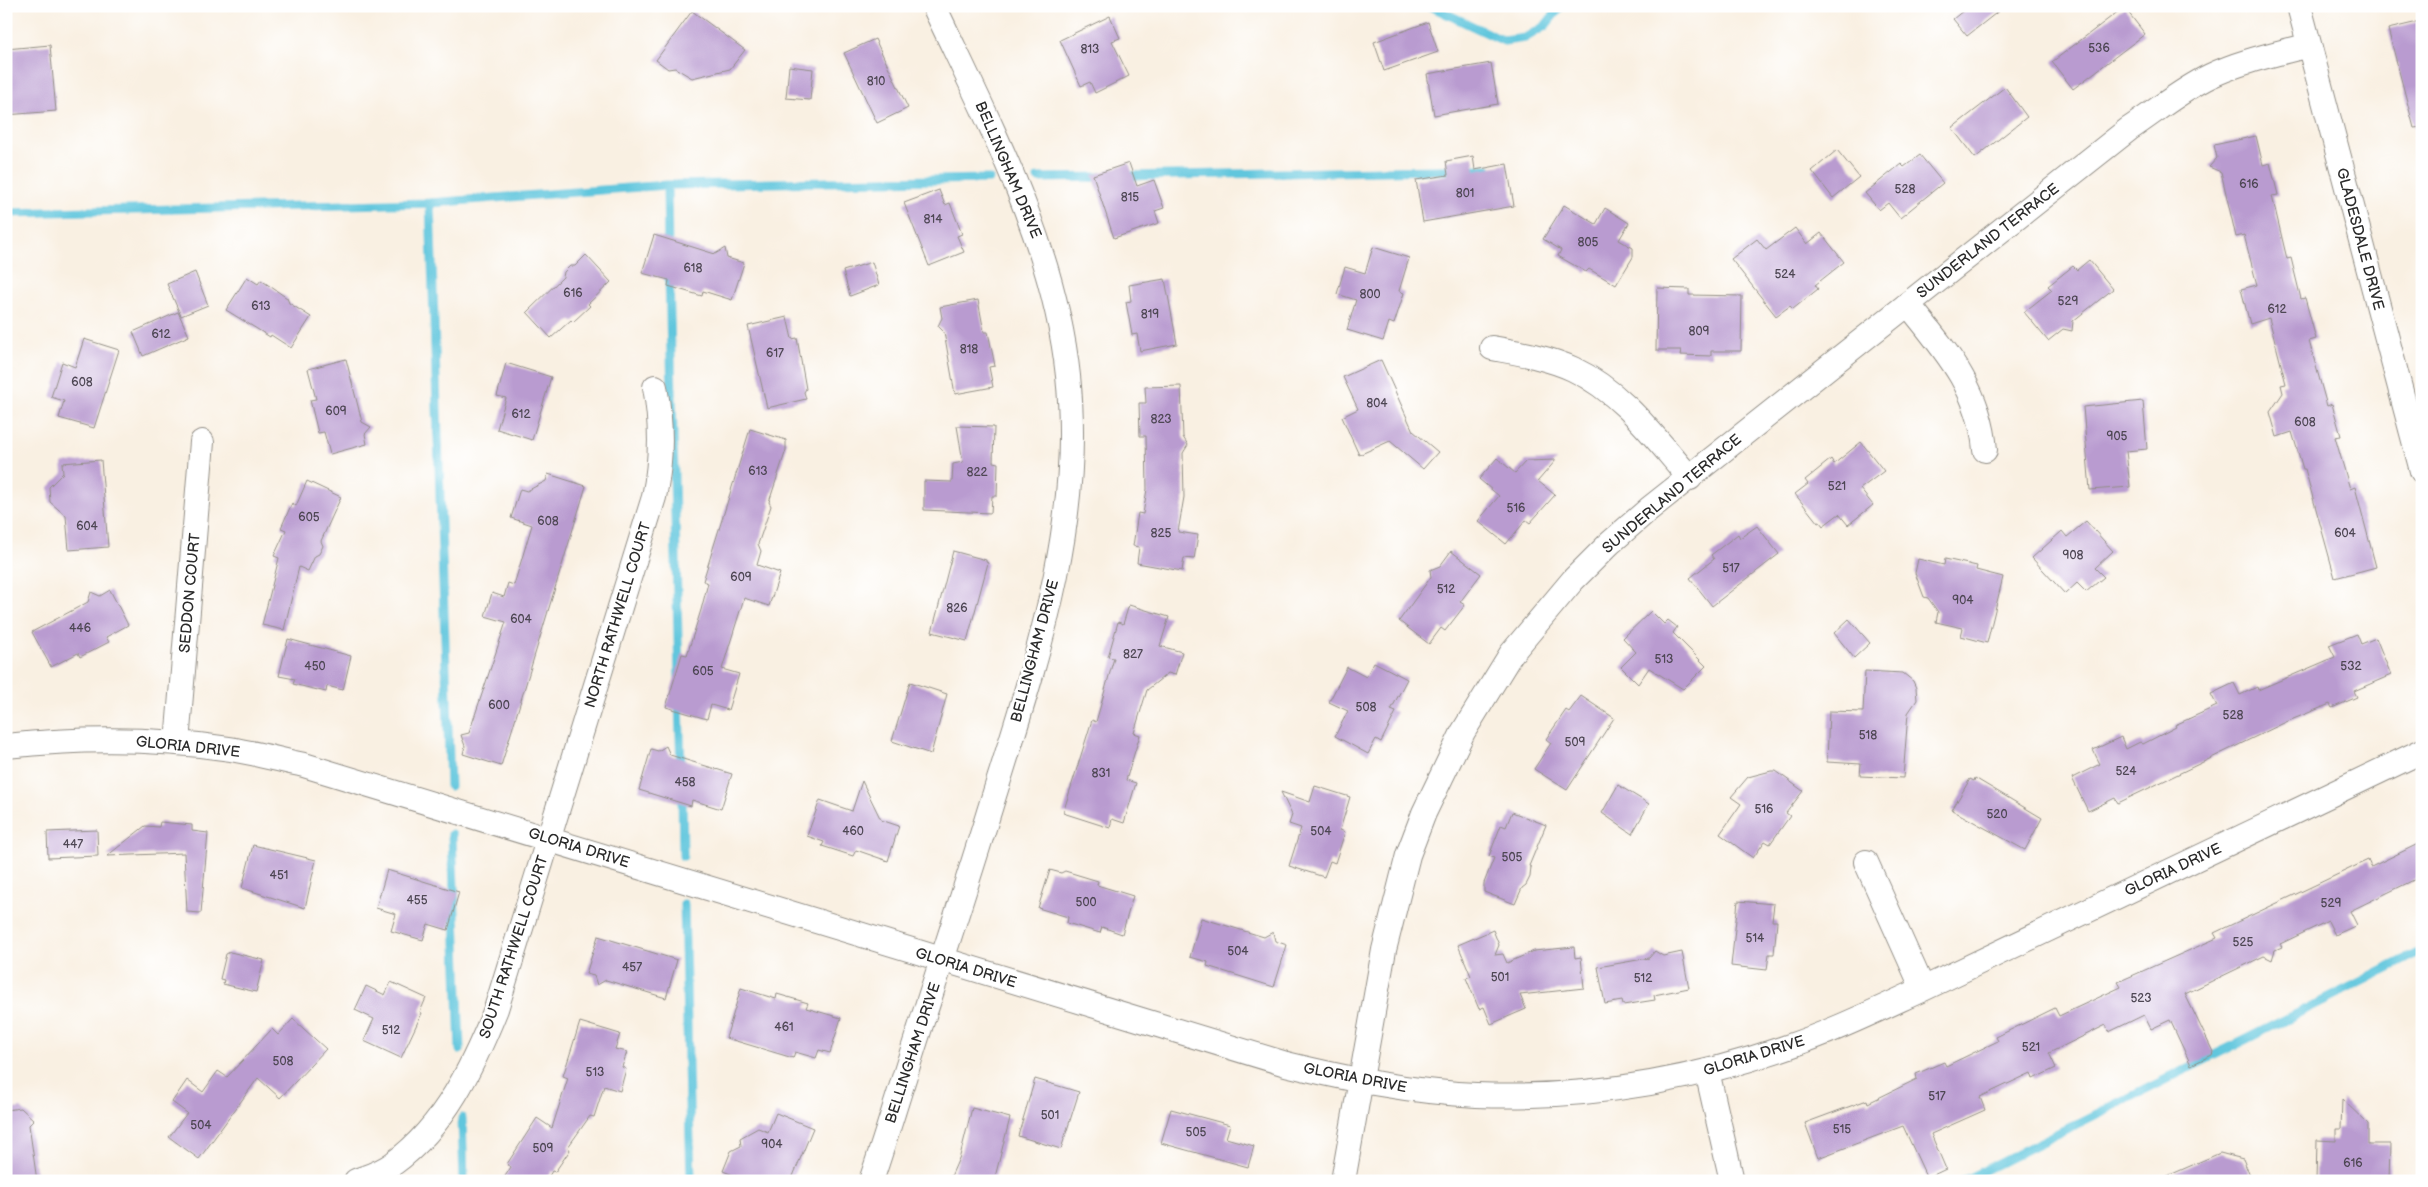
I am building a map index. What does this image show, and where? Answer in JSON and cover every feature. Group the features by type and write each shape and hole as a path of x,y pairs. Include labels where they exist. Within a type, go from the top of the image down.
{"street":[{"name":"BELLINGHAM DRIVE","path":"871,1181 942,961 1047,620 1064,540 1072,458 1068,376 1054,295 1030,217 934,6"},
{"name":"GLADESDALE DRIVE","path":"2299,6 2422,471"},
{"name":"SUNDERLAND TERRACE","path":"1343,1181 1384,950 1408,855 1424,813 1463,732 1510,654 1573,580 1609,544 2130,129 2190,87 2211,75 2253,60 2309,45"},
{"path":"1908,304 1957,366 1974,398 1984,436 1985,450"},
{"path":"1492,348 1537,356 1574,370 1612,394 1632,412 1690,478"},
{"name":"NORTH RATHWELL COURT","path":"549,839 654,497 659,474 662,434 655,387"},
{"name":"SEDDON COURT","path":"177,743 202,442"},
{"name":"GLORIA DRIVE","path":"6,746 112,740 177,743 231,749 304,765 942,961 1286,1064 1361,1082 1476,1095 1576,1094 1678,1078 1784,1049 1840,1027 1923,989 2422,751"},
{"name":"SOUTH RATHWELL COURT","path":"356,1181 394,1164 425,1136 463,1081 478,1054 496,1009 549,839"},
{"path":"1866,862 1923,989"},
{"path":"1707,1071 1732,1181"}],"building":[{"path":"1969,6 2005,6 1967,36 1953,19"},
{"path":"2124,7 2145,34 2073,89 2052,62"},
{"path":"692,11 745,50 730,69 692,78 675,68 668,69 656,60"},
{"path":"1110,16 1120,38 1112,41 1129,76 1095,93 1090,82 1081,86 1060,40"},
{"path":"2422,21 2422,127 2414,128 2388,29"},
{"path":"1428,22 1438,52 1384,71 1374,42"},
{"path":"875,39 908,108 877,123 844,53"},
{"path":"50,45 56,111 6,115 6,49"},
{"path":"1491,63 1498,104 1434,115 1427,74"},
{"path":"789,66 813,69 810,100 786,98"},
{"path":"2005,87 2027,117 1975,158 1952,128"},
{"path":"2256,136 2263,165 2270,163 2278,195 2272,196 2287,259 2291,258 2301,299 2305,298 2316,339 2309,341 2327,406 2332,404 2341,436 2335,437 2350,489 2355,487 2376,567 2335,578 2305,469 2303,469 2292,432 2277,437 2270,412 2283,393 2281,385 2286,384 2269,318 2250,324 2241,289 2257,285 2244,235 2236,237 2221,172 2209,167 2217,158 2214,145"},
{"path":"1837,150 1859,177 1833,198 1812,171"},
{"path":"1920,155 1943,183 1900,218 1888,203 1879,210 1865,193 1901,164 1904,167"},
{"path":"1473,156 1475,170 1507,164 1514,206 1423,222 1416,180 1448,175 1446,161"},
{"path":"1129,163 1137,186 1154,180 1164,208 1155,211 1159,223 1114,238 1093,175"},
{"path":"939,190 945,205 950,203 962,234 957,236 964,252 929,266 904,203"},
{"path":"1564,205 1596,224 1605,208 1629,223 1619,240 1633,248 1633,257 1616,285 1589,269 1586,272 1558,256 1561,250 1543,239"},
{"path":"1795,228 1807,244 1821,233 1844,262 1815,285 1818,289 1793,309 1790,306 1776,316 1731,259 1757,239 1766,250"},
{"path":"654,235 715,254 725,248 727,258 744,263 732,300 703,291 702,296 668,286 669,280 642,273"},
{"path":"1373,247 1409,258 1399,291 1404,293 1394,324 1389,322 1383,341 1347,330 1356,300 1337,294 1345,267 1365,273"},
{"path":"586,255 611,282 588,304 590,306 573,322 571,320 551,338 527,312 563,277 564,272 570,266 575,266"},
{"path":"2089,260 2113,289 2073,321 2072,331 2063,329 2048,341 2024,312 2052,290 2048,286 2073,266 2077,270"},
{"path":"872,262 879,285 850,296 843,271"},
{"path":"195,272 208,305 181,316 167,284"},
{"path":"247,277 258,284 261,280 287,298 289,303 311,317 291,348 226,310"},
{"path":"1165,279 1177,344 1140,351 1137,334 1132,335 1126,302 1131,301 1129,285"},
{"path":"1657,288 1689,289 1689,295 1742,296 1741,351 1711,351 1711,356 1680,355 1681,350 1656,350"},
{"path":"978,300 984,332 988,332 995,366 989,367 993,387 955,394 944,332 938,326 942,318 940,307"},
{"path":"178,312 189,336 143,356 133,332"},
{"path":"787,317 792,339 797,338 806,399 767,408 748,326"},
{"path":"84,339 119,350 94,428 59,418 64,401 51,397 62,362 75,367"},
{"path":"346,359 362,422 371,427 365,434 367,444 330,454 324,432 318,433 310,400 316,399 308,369"},
{"path":"1381,360 1413,431 1438,452 1423,469 1390,441 1359,455 1342,417 1358,409 1343,377"},
{"path":"506,363 551,377 532,440 497,429 506,398 497,396"},
{"path":"1181,386 1183,437 1188,445 1183,453 1184,497 1178,532 1198,535 1194,559 1184,558 1182,571 1137,563 1139,547 1133,546 1138,513 1143,514 1147,489 1146,436 1140,436 1139,403 1146,403 1145,387"},
{"path":"2143,401 2147,449 2126,451 2130,487 2090,490 2083,407"},
{"path":"957,426 994,427 993,462 998,463 997,496 992,496 991,513 924,510 924,481 952,482 953,464 963,462"},
{"path":"750,429 786,440 786,450 769,502 771,506 758,544 761,551 757,565 780,573 769,606 744,598 722,669 739,674 728,710 711,705 707,719 666,707 682,654 687,655 701,610 708,583 703,581"},
{"path":"1861,442 1884,471 1860,489 1873,505 1848,525 1839,514 1823,526 1820,522 1818,523 1795,494 1808,484 1805,480 1831,459 1834,464"},
{"path":"1497,458 1515,473 1526,461 1556,460 1538,481 1555,495 1530,523 1526,520 1506,544 1478,521 1499,496 1479,479"},
{"path":"101,460 108,547 69,550 66,516 50,502 49,487 63,473 62,463"},
{"path":"548,474 586,486 501,766 463,754 465,746 461,735 469,733 506,622 485,616 492,593 504,597 508,583 514,585 532,525 511,518 520,489 527,491 546,481"},
{"path":"307,481 341,497 321,541 323,546 319,554 315,556 308,571 299,567 284,630 262,625 279,558 274,556 286,530 281,528 292,503 296,506"},
{"path":"2086,521 2113,551 2095,568 2104,577 2086,592 2077,583 2065,594 2032,558 2062,531 2067,537"},
{"path":"1757,526 1779,554 1712,606 1690,578 1714,559 1711,555 1738,534 1740,538"},
{"path":"953,551 986,560 988,563 967,641 932,632"},
{"path":"1451,551 1481,574 1460,602 1465,605 1445,631 1441,628 1429,644 1399,621 1431,577 1430,570 1440,566"},
{"path":"1918,559 1944,565 1945,559 1977,566 1976,570 2003,577 1987,643 1961,636 1963,628 1936,622 1938,612 1928,598 1924,597 1915,573"},
{"path":"110,590 128,625 106,637 109,642 80,657 78,653 51,667 32,632 88,602 91,592 100,596"},
{"path":"1129,605 1169,617 1160,646 1182,652 1175,675 1168,673 1147,690 1134,733 1140,735 1126,780 1136,783 1124,823 1112,819 1110,828 1063,813 1092,720 1096,722 1114,658 1108,657 1118,622 1123,624"},
{"path":"1651,611 1664,624 1668,620 1677,627 1673,633 1706,666 1683,689 1649,668 1638,684 1621,667 1636,652 1623,638"},
{"path":"1849,619 1870,643 1854,658 1834,633"},
{"path":"2357,634 2361,644 2376,638 2391,675 2354,691 2357,697 2332,708 2330,704 2286,722 2118,803 2115,798 2088,811 2072,778 2100,764 2093,750 2121,737 2126,749 2140,742 2143,744 2176,727 2175,725 2217,706 2211,694 2234,683 2240,695 2257,687 2258,690 2335,657 2329,645"},
{"path":"288,639 351,656 343,690 327,686 326,692 293,684 295,679 279,676"},
{"path":"1374,662 1407,679 1391,710 1396,712 1381,742 1376,739 1368,754 1335,736 1348,711 1329,702 1347,667 1366,677"},
{"path":"1865,671 1903,673 1913,681 1916,688 1917,700 1908,713 1903,778 1860,776 1861,764 1827,762 1829,711 1863,712"},
{"path":"910,682 947,694 931,754 892,741"},
{"path":"1581,696 1614,718 1567,790 1534,769 1551,743 1546,739 1566,710 1569,712"},
{"path":"666,746 670,755 732,774 721,809 692,800 691,806 639,790 651,749 658,751"},
{"path":"1776,771 1803,791 1786,813 1790,816 1770,844 1765,841 1753,858 1720,834 1741,804 1731,797 1748,777"},
{"path":"1975,778 2042,818 2025,850 1952,810 1970,779 1974,781"},
{"path":"862,781 881,820 899,826 888,861 856,850 853,856 822,846 824,842 807,836 820,800 852,811"},
{"path":"1618,785 1649,804 1632,834 1602,813"},
{"path":"1315,786 1350,797 1340,830 1345,832 1335,863 1330,861 1324,877 1289,866 1301,828 1289,824 1292,815 1281,792 1310,802"},
{"path":"1512,812 1546,825 1529,866 1531,867 1530,877 1522,888 1515,904 1484,892 1484,883 1494,858 1489,856 1501,825 1506,827"},
{"path":"160,822 192,825 192,831 208,833 201,913 187,912 184,853 107,856 145,826 159,827"},
{"path":"97,830 98,856 48,858 47,832"},
{"path":"2422,842 2422,876 2350,911 2357,925 2335,935 2328,921 2280,944 2282,947 2275,950 2272,960 2264,956 2185,994 2213,1052 2212,1055 2191,1065 2170,1020 2151,1029 2144,1015 2109,1032 2106,1025 2049,1053 2056,1068 2033,1079 2031,1073 1980,1097 1985,1110 1931,1134 1946,1169 1927,1178 1903,1126 1818,1158 1805,1123 1867,1100 1868,1103 1917,1079 1916,1074 1944,1062 1946,1066 1998,1041 1996,1037 2055,1008 2059,1016 2121,987 2118,982 2217,938 2214,933 2368,860 2371,867"},
{"path":"253,845 316,860 305,908 242,888"},
{"path":"387,870 459,892 448,930 428,924 423,940 391,931 396,914 376,908"},
{"path":"1050,870 1061,873 1065,871 1098,881 1097,885 1133,896 1122,934 1102,927 1100,933 1067,923 1068,917 1038,908"},
{"path":"1738,901 1774,904 1772,921 1777,921 1774,954 1769,954 1767,970 1731,966"},
{"path":"1201,918 1264,937 1273,932 1275,941 1287,945 1274,987 1207,966 1208,962 1190,957"},
{"path":"1493,930 1499,945 1495,955 1503,954 1507,963 1534,951 1574,947 1575,958 1581,957 1584,988 1520,995 1526,1009 1491,1024 1484,1007 1479,1009 1466,978 1471,976 1458,945"},
{"path":"598,936 677,960 666,998 606,980 597,985 594,976 586,974"},
{"path":"1655,951 1663,956 1682,952 1689,988 1654,995 1655,1000 1623,1005 1622,1001 1605,1004 1598,967 1649,958"},
{"path":"230,952 264,960 256,992 223,984 224,980 220,979 226,954"},
{"path":"391,982 426,998 420,1012 422,1013 401,1058 364,1041 374,1019 355,1010 366,986 385,995"},
{"path":"741,988 776,999 777,994 808,1003 806,1008 841,1018 830,1053 819,1050 816,1058 795,1052 793,1058 726,1038"},
{"path":"293,1019 326,1049 280,1098 258,1078 199,1159 169,1137 187,1113 172,1102 187,1080 203,1092 218,1071 227,1077 272,1029 278,1035"},
{"path":"580,1022 620,1034 615,1049 627,1052 622,1067 626,1069 620,1091 604,1086 594,1117 590,1116 568,1147 570,1150 555,1172 552,1171 546,1181 502,1181 511,1167 507,1164 537,1118 552,1128 568,1078 563,1076"},
{"path":"1035,1079 1079,1092 1061,1149 1018,1136"},
{"path":"2342,1099 2368,1124 2368,1144 2390,1144 2389,1181 2316,1181 2317,1140 2336,1141 2336,1129 2341,1129"},
{"path":"21,1108 34,1120 29,1125 37,1181 6,1181 6,1110"},
{"path":"972,1108 1010,1118 994,1181 949,1181 960,1156"},
{"path":"1171,1109 1230,1125 1226,1138 1254,1146 1248,1167 1161,1143"},
{"path":"776,1113 813,1128 791,1181 748,1181 723,1171 731,1151 741,1146 740,1138 758,1128 768,1132"},
{"path":"2220,1153 2243,1159 2252,1181 2156,1181"}],"waterway":[{"path":"1430,6 1504,41 1525,38 1545,26 1561,6"},
{"path":"1123,176 1488,169"},
{"path":"1038,178 1105,177"},
{"path":"6,213 430,203 667,185 989,179"},
{"path":"667,185 668,250"},
{"path":"430,203 450,786"},
{"path":"669,275 679,677"},
{"path":"679,700 681,770"},
{"path":"682,793 683,856"},
{"path":"452,834 460,1050"},
{"path":"684,904 691,1181"},
{"path":"1963,1181 2422,951"},
{"path":"462,1118 464,1181"}]}
